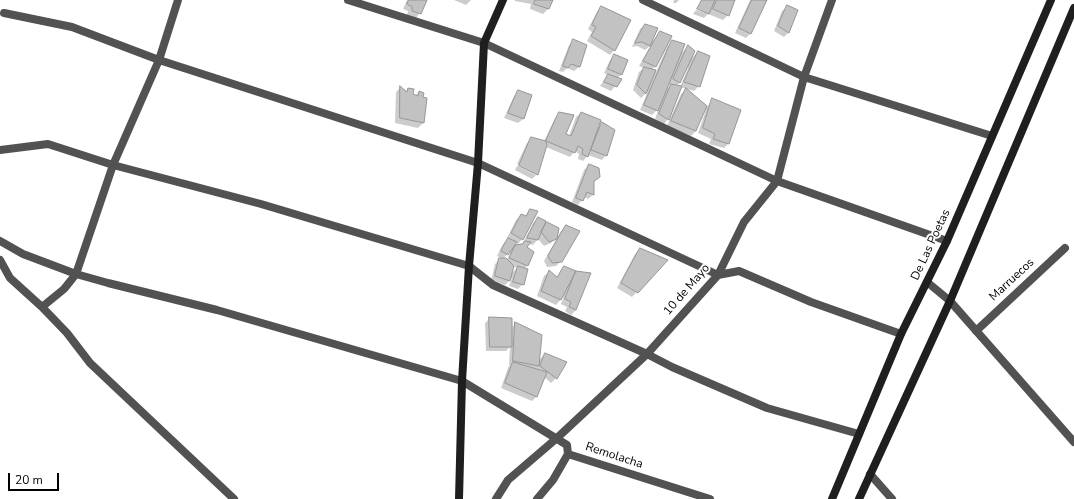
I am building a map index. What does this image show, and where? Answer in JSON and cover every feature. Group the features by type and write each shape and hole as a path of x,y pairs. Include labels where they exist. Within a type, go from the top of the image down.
{"street":[{"path":"42,307 64,289 76,274 113,164 159,60 178,0"},
{"path":"348,0 484,43 776,181 947,241"},
{"path":"459,499 462,381 469,266 478,163 484,43 503,0"},
{"path":"643,0 804,77 992,136"},
{"name":"10 de Mayo","path":"496,499 508,480 557,438 647,354 718,275 744,222 776,181 804,77 832,0"},
{"name":"De Las Poetas","path":"832,499 901,334 947,241 1051,0"},
{"path":"859,499 950,300 1074,8"},
{"path":"4,13 72,27 159,60 478,163 718,275 739,271 811,302 901,334"},
{"path":"0,150 48,144 113,164 261,204 469,266 493,285 647,354 672,367 767,408 859,434"},
{"name":"Remolacha","path":"0,240 23,254 76,274 216,310 462,381 557,438 566,445 568,454 710,499"},
{"name":"Marruecos","path":"976,331 1065,248"},
{"path":"0,260 10,278 42,307 67,333 90,363 234,499"},
{"path":"926,282 950,300 1074,442"},
{"path":"537,499 553,480 568,454"},
{"path":"870,474 892,499"}],"building":[{"path":"409,0 427,0 421,14 412,11 412,7 407,4"},
{"path":"535,0 553,0 549,9 534,4"},
{"path":"702,0 715,0 709,14 697,9"},
{"path":"717,0 735,0 729,16 713,9"},
{"path":"752,0 767,0 751,34 739,28"},
{"path":"787,5 798,10 789,33 778,26"},
{"path":"601,6 631,20 615,51 591,36 596,27 592,25"},
{"path":"645,24 658,28 650,46 642,42 635,43"},
{"path":"660,31 672,36 656,67 643,61"},
{"path":"573,39 587,45 580,67 571,64 568,68 563,66"},
{"path":"672,40 685,44 658,111 644,105"},
{"path":"688,45 695,51 680,83 673,79"},
{"path":"698,51 710,56 700,87 684,82"},
{"path":"614,54 628,60 622,75 608,69"},
{"path":"644,67 656,70 646,94 637,85"},
{"path":"608,74 622,79 617,87 604,82"},
{"path":"671,84 682,86 669,120 659,114"},
{"path":"400,86 407,92 408,88 414,89 413,94 418,96 419,91 424,93 423,97 427,98 424,123 400,118"},
{"path":"686,88 707,106 696,131 671,121"},
{"path":"518,90 532,95 524,119 508,113"},
{"path":"712,98 741,110 729,144 713,139 715,134 703,128"},
{"path":"559,112 574,115 566,134 571,136 581,112 601,120 588,157 582,154 583,149 578,146 575,153 546,141"},
{"path":"602,122 615,130 607,156 591,150"},
{"path":"531,137 546,141 547,145 538,175 519,166"},
{"path":"589,164 599,168 600,177 594,181 594,195 587,192 583,201 576,198"},
{"path":"530,209 538,211 523,240 511,233 521,214 526,216"},
{"path":"538,217 546,221 538,240 527,238"},
{"path":"547,222 559,228 557,239 549,242 541,232"},
{"path":"566,225 580,231 562,262 552,263 548,256"},
{"path":"508,238 517,242 508,255 501,251"},
{"path":"525,241 531,242 527,247 534,252 528,266 509,258 515,245 522,244"},
{"path":"640,248 668,260 638,293 621,283"},
{"path":"499,258 506,258 514,266 510,281 495,276"},
{"path":"518,266 528,269 524,285 513,282"},
{"path":"564,266 576,271 561,300 541,291 549,270 557,277"},
{"path":"576,271 591,273 576,310 569,307 571,302 565,299"},
{"path":"489,317 512,318 512,347 490,347"},
{"path":"515,322 542,335 539,366 513,361"},
{"path":"545,353 567,362 557,379 540,366"},
{"path":"513,362 547,372 537,397 505,383"}]}
